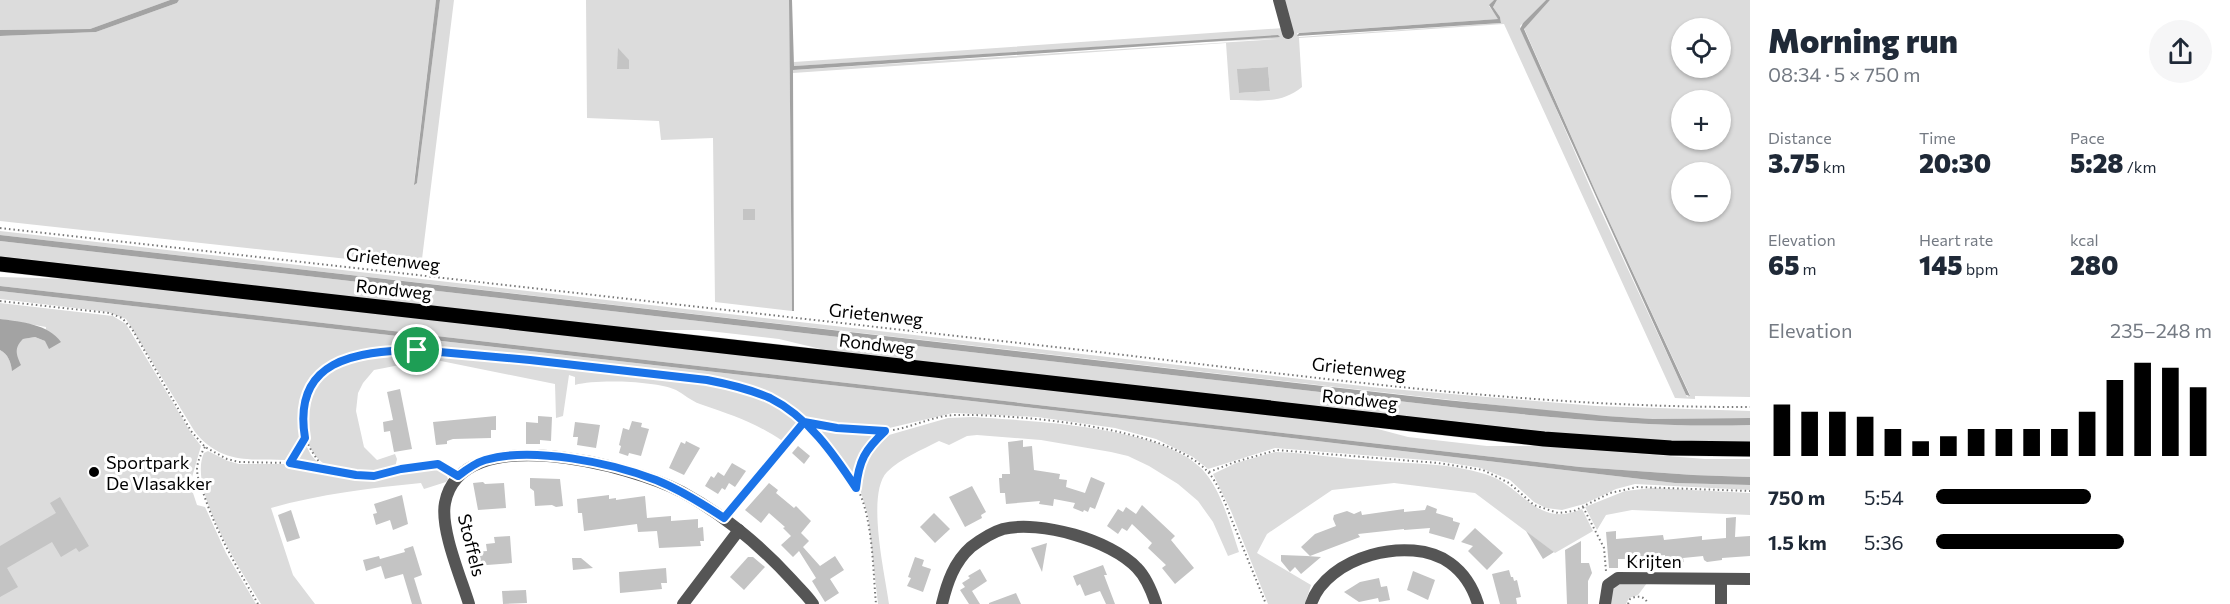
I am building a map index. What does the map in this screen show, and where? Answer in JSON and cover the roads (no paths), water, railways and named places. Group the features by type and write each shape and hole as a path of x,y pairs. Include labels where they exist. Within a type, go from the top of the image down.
{"main road":[{"name":"Rondweg","path":"0,264 1544,439 1671,448 1750,449"}],"street":[{"path":"1279,0 1288,33"},
{"name":"Stoffels","path":"469,604 446,530 444,512 450,487 458,476 471,466 502,457 565,458 597,463 656,480 695,499 739,530"},
{"path":"942,604 947,584 957,563 972,547 1003,529 1026,528 1062,531 1113,549 1137,568 1151,590 1156,604"},
{"path":"682,604 739,530 769,554 813,604"},
{"path":"1311,604 1314,594 1329,576 1346,565 1388,551 1410,550 1431,554 1449,562 1462,574 1473,590 1478,604"},
{"name":"Krijten","path":"1605,604 1605,592 1611,581 1618,578 1750,579"},
{"path":"1721,580 1721,604"}],"place":[{"name":"Sportpark De Vlasakker","path":"94,472"}]}
